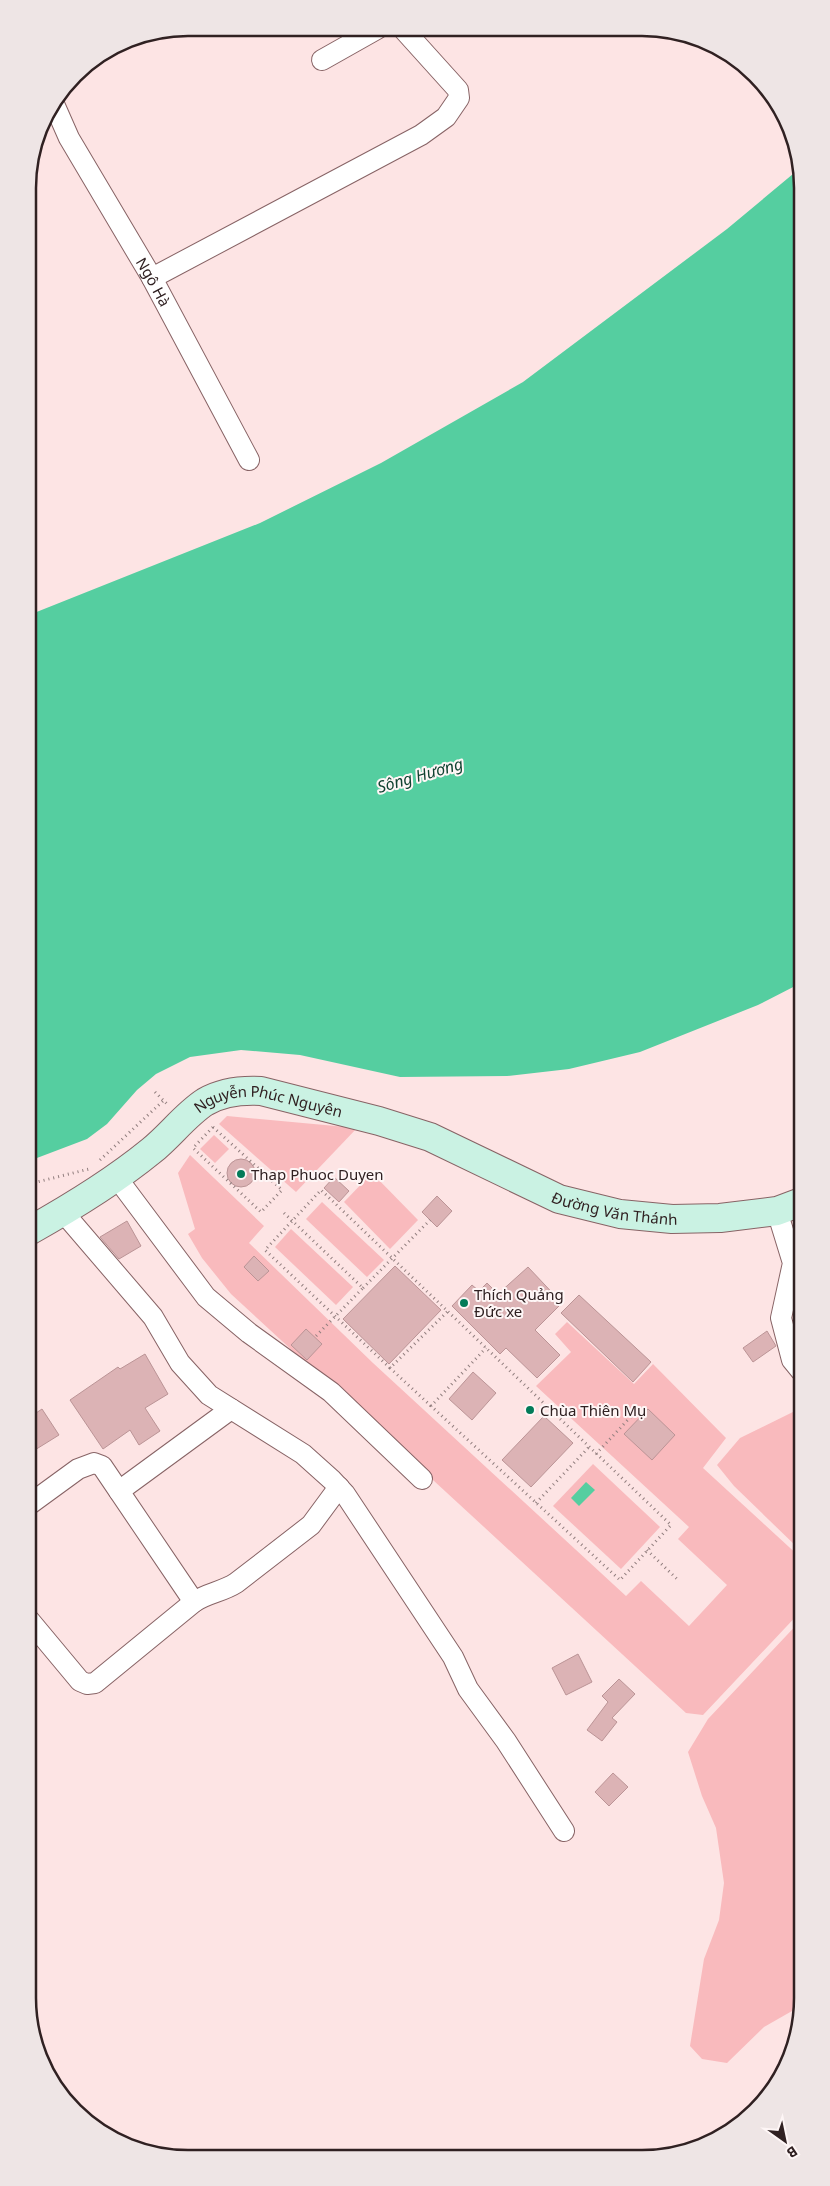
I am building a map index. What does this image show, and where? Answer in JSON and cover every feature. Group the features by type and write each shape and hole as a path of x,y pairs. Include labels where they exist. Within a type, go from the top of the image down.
{"main road":[{"name":"Nguyễn Phúc Nguyên","path":"63,1212 108,1170 153,1150 205,1102 231,1092 261,1091 379,1121 441,1142"},
{"name":"Đường Văn Thánh","path":"441,1142 559,1199 620,1214 672,1219 720,1218 789,1206"},
{"path":"36,1227 63,1212"}],"street":[{"path":"322,60 365,36"},
{"path":"152,278 421,135 446,117 460,98 458,90 409,36"},
{"name":"Ngô Hà","path":"57,112 69,138 152,278 249,460"},
{"path":"108,1170 206,1297 249,1333 331,1392 422,1479"},
{"path":"789,1206 793,1263 781,1318 793,1362"},
{"path":"63,1212 153,1317 180,1364 209,1395 303,1454 339,1487 404,1581 453,1657 468,1689 506,1741 564,1831"},
{"path":"119,1491 231,1409"},
{"path":"36,1499 78,1469 94,1463 102,1466 194,1602"},
{"path":"36,1628 80,1681 87,1684 95,1683 194,1602 203,1596 223,1591 236,1583 312,1526 339,1487"}],"path":[{"path":"108,1170 164,1100"},
{"path":"213,1127 282,1190 272,1201 261,1212 193,1148 213,1127"},
{"path":"36,1182 92,1168"},
{"path":"321,1190 671,1525 620,1580 265,1250 293,1221 321,1190"},
{"path":"272,1201 276,1205"},
{"path":"284,1213 363,1288"},
{"path":"315,1337 430,1220"},
{"path":"390,1368 448,1311"},
{"path":"431,1406 486,1348"},
{"path":"596,1454 637,1410 642,1415"},
{"path":"625,1423 630,1428"},
{"path":"536,1503 589,1447"},
{"path":"647,1550 678,1580"}],"shaded area":[{"path":"227,1116 357,1128 296,1192 219,1124"},
{"path":"214,1135 229,1149 215,1163 200,1149"},
{"path":"190,1155 264,1226 249,1243 373,1363 626,1596 641,1581 689,1626 727,1585 678,1539 689,1527 536,1386 571,1352 555,1334 567,1322 634,1384 653,1364 726,1438 703,1468 793,1551 793,1619 703,1715 686,1713 231,1294 202,1258 188,1234 195,1229 178,1173"},
{"path":"372,1173 418,1220 390,1249 344,1202"},
{"path":"322,1202 384,1260 367,1277 306,1219"},
{"path":"291,1229 353,1287 336,1305 275,1247"},
{"path":"793,1412 793,1543 734,1486 717,1465 740,1438"},
{"path":"593,1464 660,1527 621,1569 553,1506"},
{"path":"793,1628 793,2011 764,2027 727,2063 702,2059 690,2046 704,1959 719,1920 724,1883 716,1828 702,1796 688,1752 708,1719"}],"water":[{"name":"Sông Hương","path":"793,174 794,987 758,1005 640,1052 569,1069 507,1076 400,1077 300,1055 241,1050 190,1057 156,1074 137,1090 107,1124 87,1139 36,1158 37,612 260,523 381,463 523,382 727,229"},
{"path":"586,1482 595,1490 579,1506 571,1498"}],"building":[{"name":"Thap Phuoc Duyen","path":"241,1159 251,1163 255,1173 251,1183 241,1187 231,1183 227,1173 231,1163"},
{"path":"334,1177 349,1191 339,1202 324,1188"},
{"path":"437,1196 452,1211 437,1227 422,1212"},
{"path":"127,1221 141,1246 119,1259 100,1237"},
{"path":"254,1256 269,1271 258,1281 244,1267"},
{"path":"395,1266 441,1310 389,1364 343,1319"},
{"path":"528,1267 562,1303 535,1330 560,1355 537,1378 506,1348 500,1354 452,1306 472,1285 479,1291 487,1283 498,1294"},
{"path":"579,1295 651,1362 633,1382 561,1313"},
{"path":"306,1329 322,1344 307,1360 291,1345"},
{"path":"767,1331 776,1346 753,1362 743,1348"},
{"path":"145,1354 168,1394 145,1408 160,1431 139,1445 130,1430 103,1449 70,1400 118,1367 120,1369"},
{"path":"473,1372 496,1393 472,1420 449,1399"},
{"path":"42,1409 59,1435 36,1449 36,1413"},
{"path":"648,1409 675,1435 652,1460 624,1434"},
{"path":"544,1416 573,1443 531,1487 502,1460"},
{"path":"578,1654 592,1682 566,1695 552,1668"},
{"path":"619,1679 635,1694 612,1718 617,1722 602,1741 587,1730 608,1702 602,1696"},
{"path":"613,1773 628,1787 609,1806 595,1792"}],"place":[{"name":"Thap Phuoc Duyen","path":"241,1174"},
{"name":"Thích Quảng Đức xe","path":"464,1303"},
{"name":"Chùa Thiên Mụ","path":"530,1410"}]}
